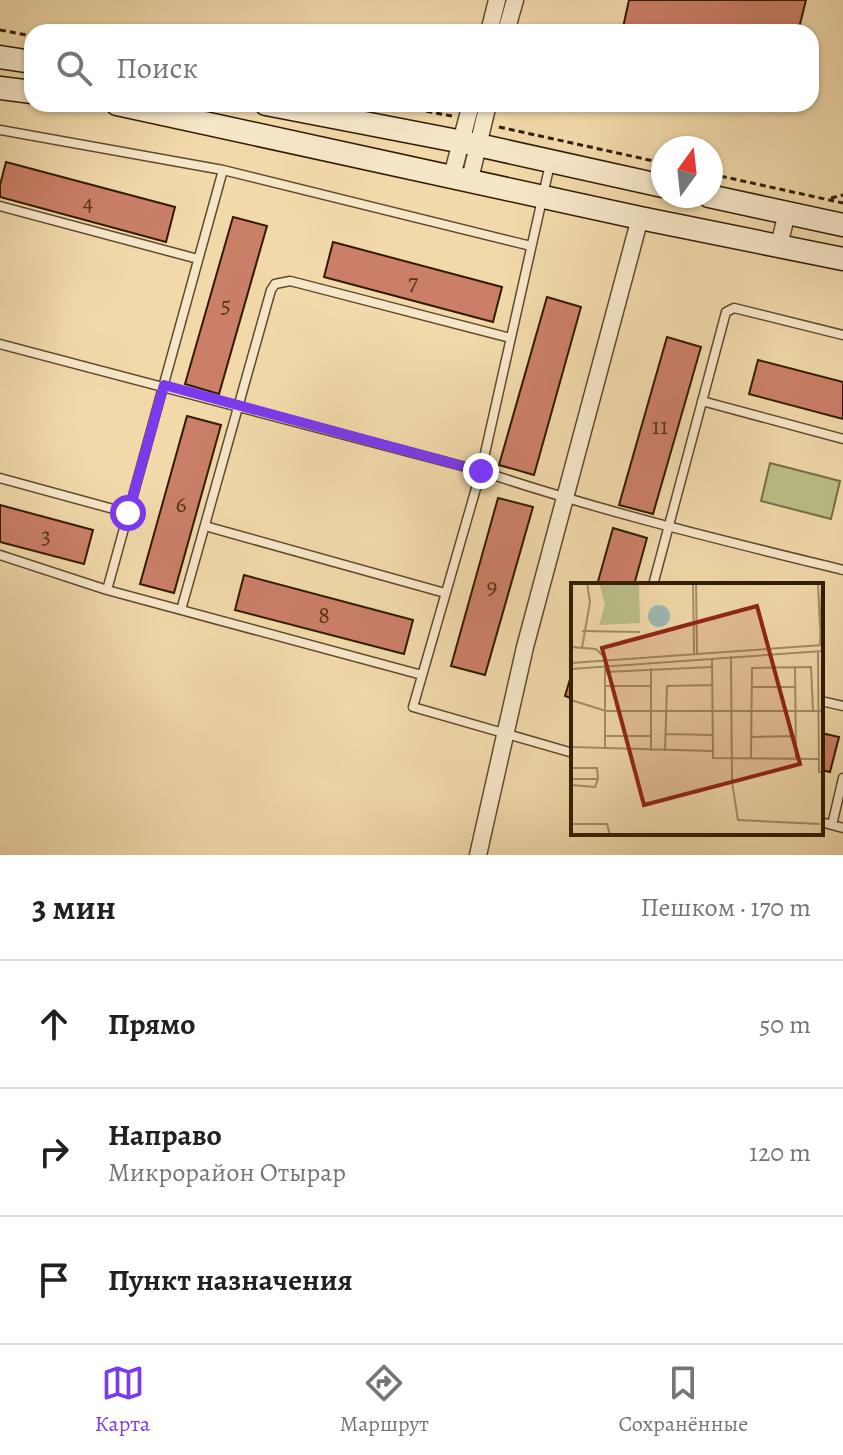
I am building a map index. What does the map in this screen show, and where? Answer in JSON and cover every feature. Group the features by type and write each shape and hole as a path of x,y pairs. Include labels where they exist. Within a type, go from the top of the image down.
{"street":[{"path":"491,24 497,0"},
{"path":"508,24 515,0"},
{"path":"0,58 24,61"},
{"path":"0,88 24,91"},
{"path":"154,112 843,259"},
{"path":"338,112 472,127 551,162 651,183"},
{"path":"461,178 472,127"},
{"path":"723,199 843,225"},
{"path":"779,245 787,213"},
{"path":"478,855 525,647 640,218"}],"lane":[{"path":"0,130 223,170 531,246"},
{"path":"551,162 481,471 413,707 571,752"},
{"path":"107,590 223,170"},
{"path":"0,206 198,259"},
{"path":"181,610 271,290 281,282 302,284 510,338"},
{"path":"654,583 726,312 734,308 843,335"},
{"path":"0,344 481,471 669,527 843,570"},
{"path":"702,401 843,439"},
{"path":"0,478 128,513"},
{"path":"205,526 445,593"},
{"path":"0,555 107,590 422,675"},
{"path":"823,701 843,706"},
{"path":"832,825 843,778"},
{"path":"823,823 843,828"}],"path":[{"path":"0,30 24,34"},
{"path":"417,112 472,127 651,161"},
{"path":"723,177 843,203"},
{"path":"827,199 843,195"}],"green space":[{"path":"770,463 840,481 831,519 761,501"}],"building":[{"path":"629,0 806,0 800,24 624,24"},
{"path":"6,162 175,207 166,242 0,197"},
{"path":"233,217 267,226 219,394 185,384"},
{"path":"333,242 502,287 493,322 324,277"},
{"path":"547,297 581,307 534,475 499,465"},
{"path":"667,337 701,347 653,514 619,505"},
{"path":"758,360 843,382 843,419 749,394"},
{"path":"187,416 221,425 174,593 140,584"},
{"path":"498,498 533,507 485,675 451,666"},
{"path":"0,505 93,530 84,564 0,542"},
{"path":"613,528 647,538 635,583 598,583"},
{"path":"244,575 413,620 404,654 235,610"},
{"path":"571,676 571,698 565,696"},
{"path":"823,733 839,737 830,772 823,770"}],"route":[{"path":"128,513 164,385 481,471"}]}
